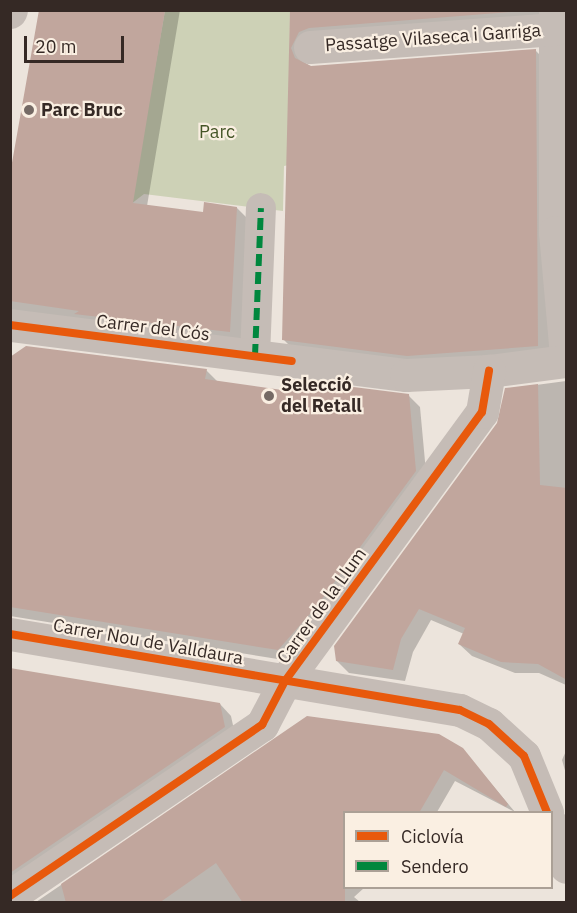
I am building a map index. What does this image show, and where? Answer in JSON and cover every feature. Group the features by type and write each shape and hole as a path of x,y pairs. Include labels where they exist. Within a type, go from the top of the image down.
{"street":[{"name":"Passatge Vilaseca i Garriga","path":"310,47 555,20"},
{"path":"555,20 555,232 567,355"},
{"path":"255,356 261,208"},
{"name":"Carrer del Cós","path":"10,325 406,375 489,371 567,361"},
{"name":"Carrer de la Llum","path":"10,896 44,889 262,725 285,681 482,412 489,371"},
{"name":"Carrer Nou de Valldaura","path":"10,634 460,710 489,724 524,756 546,811"},
{"path":"553,829 567,867"}],"green space":[{"name":"Parc","path":"165,11 290,11 289,165 284,166 283,211 144,194 131,204"}],"building":[{"path":"39,10 165,10 133,203 203,212 204,202 237,207 230,332 74,314 79,311 10,301 10,174"},
{"path":"290,10 536,10 309,28 299,32 291,48 295,58 311,66 536,49 538,346 407,356 282,340"},
{"path":"26,346 207,369 205,379 282,390 282,378 409,394 416,471 316,607 278,650 10,607 10,357"},
{"path":"538,384 540,485 567,488 567,680 538,664 501,662 458,644 465,628 419,609 401,639 393,670 336,661 334,646 497,423 505,388"},
{"path":"10,668 220,703 225,727 10,873"},
{"path":"307,716 439,734 463,748 508,804 506,807 444,770 420,811 343,811 345,903 243,903 216,863 159,903 66,903 61,884"}],"marked path":[{"path":"255,356 261,208"}],"cycle path":[{"path":"10,325 292,361"},
{"path":"10,896 262,725 285,681 482,412 489,371"},
{"path":"10,634 460,710 489,724 524,756 547,811"}],"place":[{"name":"Parc Bruc","path":"29,110"},
{"name":"Selecció del Retall","path":"269,396"}]}
